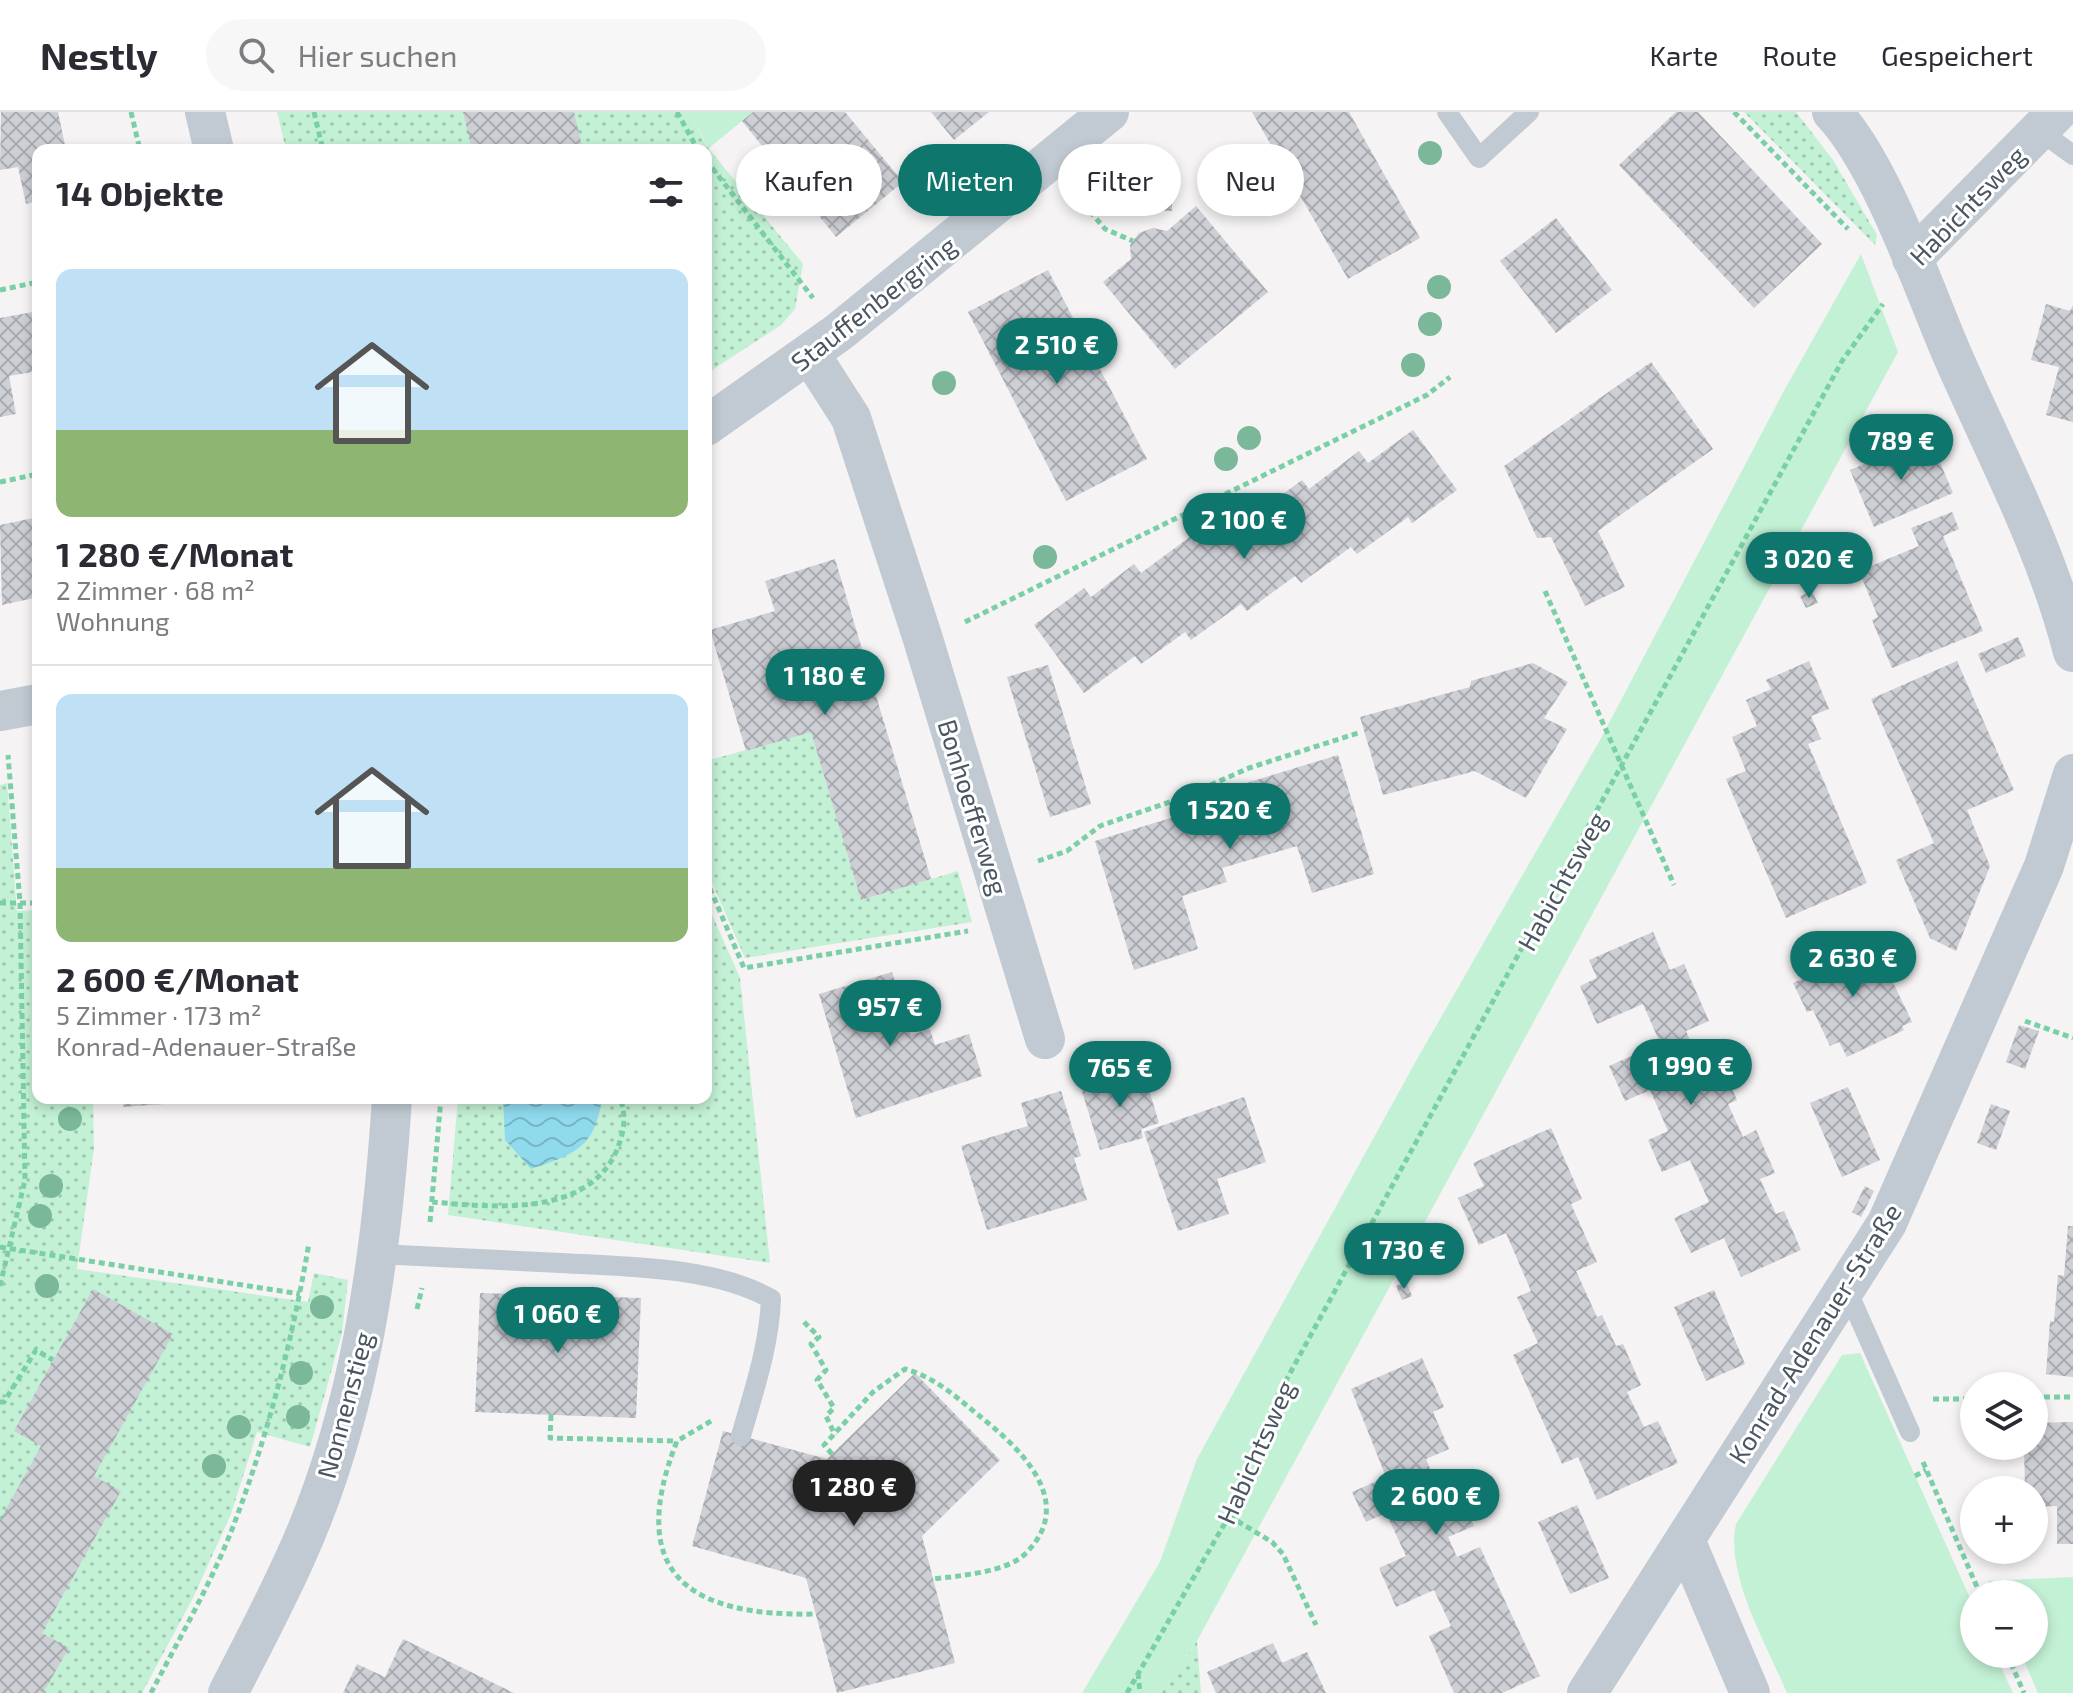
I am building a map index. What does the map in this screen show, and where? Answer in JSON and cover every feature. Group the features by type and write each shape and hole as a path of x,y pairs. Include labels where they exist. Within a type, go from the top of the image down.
{"street":[{"path":"205,112 213,144"},
{"name":"Stauffenbergring","path":"712,422 825,343 1109,112"},
{"path":"1832,112 1868,165 1912,259 2040,557 2073,652"},
{"name":"Habichtsweg","path":"1912,259 2049,121"},
{"name":"Bonhoefferweg","path":"825,343 922,636 1045,1039"},
{"name":"Konrad-Adenauer-Straße","path":"1587,1693 1887,1223 2044,866 2073,774"},
{"name":"Nonnenstieg","path":"228,1693 297,1554 339,1439 372,1301 391,1104"},
{"path":"1685,1540 1750,1693"}],"lane":[{"path":"1447,112 1479,158 1529,112"},
{"path":"2049,121 2073,155"},
{"path":"378,1254 643,1268 726,1280 761,1293 771,1299 770,1324 741,1436"},
{"path":"1847,1290 1910,1432"}],"path":[{"path":"131,112 139,144"},
{"path":"314,112 322,144"},
{"path":"677,112 695,144"},
{"path":"1734,112 1859,240"},
{"path":"1047,162 1105,229 1133,241"},
{"path":"712,169 825,343"},
{"name":"Habichtsweg","path":"1127,1693 1229,1516 1277,1397 1842,361 1912,259"},
{"path":"0,290 32,283"},
{"path":"922,636 963,623 1427,395 1450,377"},
{"path":"0,482 32,475"},
{"path":"1545,591 1674,885"},
{"path":"0,1286 11,1250 25,1180 14,708"},
{"path":"996,876 1067,851 1100,826 1181,798 1249,768 1358,733"},
{"path":"712,893 744,968 949,935"},
{"path":"0,903 32,903"},
{"path":"2014,1018 2073,1038"},
{"path":"427,1256 440,1104"},
{"path":"450,1204 535,1203 574,1193 603,1172 614,1156 625,1124 621,1104"},
{"path":"151,1693 200,1600 237,1517 285,1366 309,1243"},
{"path":"0,1247 300,1294"},
{"path":"806,1323 819,1337 811,1344 826,1370 817,1380 834,1408 826,1416 835,1435"},
{"path":"0,1402 4,1402 36,1350 53,1360"},
{"path":"832,1454 824,1445 873,1392 905,1369 928,1375 1000,1432 1038,1474 1047,1503 1045,1526 1025,1555 977,1574 933,1579"},
{"path":"2048,1397 2073,1397"},
{"path":"551,1415 550,1438 677,1441 704,1423 747,1416"},
{"path":"1910,1432 1974,1580"},
{"path":"677,1441 659,1492 656,1518 659,1548 671,1568 706,1598 740,1611 816,1614"},
{"path":"1915,1476 1926,1470"},
{"path":"1229,1516 1272,1542 1283,1554 1316,1625"},
{"path":"2013,1668 2024,1693"},
{"path":"1138,1672 1140,1693"}],"green space":[{"path":"277,112 688,112 706,144 285,144"},
{"path":"688,112 753,112 712,146 707,144"},
{"path":"1744,112 1796,112 1833,160 1877,235 1875,245"},
{"path":"712,153 736,182 736,216 764,216 803,264 795,309 781,325 712,370"},
{"path":"1861,254 1898,352 1197,1641 1161,1693 1082,1693 1160,1562 1197,1459 1416,1061 1600,740 1785,389"},
{"path":"811,732 861,900 958,871 972,922 745,958 712,883 712,759"},
{"path":"7,783 17,911 32,910 32,1104 93,1104 94,1148 77,1269 308,1302 314,1273 348,1280 342,1333 310,1447 257,1432 231,1514 193,1598 142,1693 0,1693 0,785"},
{"path":"712,915 740,978 770,1263 448,1215 457,1104 712,1104"},
{"path":"1860,1353 1962,1580 1960,1668 2001,1668 2013,1693 1787,1693 1742,1587 1734,1544 1736,1524 1842,1355"},
{"path":"2073,1577 2073,1693 2038,1693 2027,1668 2048,1668 2048,1580 2009,1580"},
{"path":"1197,1641 1201,1693 1161,1693"}],"water":[{"path":"503,1104 601,1104 594,1128 581,1146 531,1169 505,1140"}],"building":[{"path":"1,112 58,112 65,144 32,144 32,202 26,204 18,167 0,170"},
{"path":"463,112 574,112 582,144 471,144"},
{"path":"753,112 845,112 872,144 761,144 742,121"},
{"path":"931,112 989,112 954,140"},
{"path":"1252,112 1349,112 1420,238 1348,279 1304,202 1304,144 1270,144"},
{"path":"1676,112 1698,112 1822,244 1754,308 1619,165"},
{"path":"882,157 898,176 898,186 882,199"},
{"path":"1196,206 1197,216 1204,216 1268,292 1175,369 1103,282 1131,259 1130,245 1139,233 1153,228 1167,231"},
{"path":"819,216 862,216 836,237"},
{"path":"1556,218 1612,290 1556,333 1500,261"},
{"path":"1048,270 1147,459 1066,501 968,312"},
{"path":"2046,304 2070,311 2073,305 2073,422 2046,415 2059,367 2031,360"},
{"path":"32,312 32,372 9,376 16,414 0,417 0,318"},
{"path":"1651,362 1713,449 1598,531 1625,587 1585,606 1551,537 1537,538 1504,466"},
{"path":"1413,430 1457,490 1412,523 1408,517 1357,554 1351,547 1301,583 1295,576 1247,611 1241,604 1191,640 1185,632 1141,664 1135,656 1084,693 1034,625 1084,588 1091,597 1134,564 1141,573 1191,536 1197,544 1246,509 1252,517 1302,480 1309,489 1359,451 1368,463"},
{"path":"1929,437 1953,493 1874,527 1850,470"},
{"path":"1952,512 1959,529 1943,536 1983,631 1892,668 1872,620 1878,617 1859,571 1919,546 1911,528"},
{"path":"32,518 32,598 2,605 0,525"},
{"path":"835,559 931,879 861,900 811,732 746,751 712,629 775,611 765,581"},
{"path":"1812,591 1818,603 1806,608 1800,596"},
{"path":"2018,637 2026,656 1986,673 1978,654"},
{"path":"1809,661 1829,709 1811,716 1821,739 1808,744 1867,883 1786,918 1726,779 1746,771 1732,737 1757,726 1746,700 1771,689 1766,680"},
{"path":"1957,661 2014,790 1967,810 1990,866 1956,951 1930,938 1896,860 1934,843 1871,699"},
{"path":"1533,663 1568,682 1544,718 1567,729 1526,798 1475,771 1383,795 1360,717 1470,687 1471,681"},
{"path":"1048,665 1091,804 1050,817 1007,677"},
{"path":"1338,755 1374,874 1312,893 1297,846 1222,868 1227,882 1182,896 1198,949 1134,970 1095,841 1204,808 1201,797"},
{"path":"1653,932 1670,970 1684,964 1709,1021 1686,1031 1702,1067 1719,1060 1737,1100 1728,1104 1743,1137 1756,1130 1775,1173 1760,1179 1776,1214 1784,1211 1801,1250 1741,1277 1724,1238 1691,1253 1674,1218 1709,1202 1690,1160 1662,1172 1648,1140 1668,1131 1650,1090 1625,1101 1609,1066 1660,1043 1643,1004 1597,1024 1580,986 1597,978 1589,960"},
{"path":"1862,938 1881,977 1889,974 1912,1022 1902,1026 1904,1030 1847,1057 1839,1042 1830,1046 1813,1010 1807,1012 1793,983 1815,973 1810,963"},
{"path":"892,972 911,1035 930,1029 935,1045 969,1034 982,1076 856,1118 819,994"},
{"path":"2019,1025 2039,1031 2025,1069 2006,1062"},
{"path":"1143,1070 1159,1123 1141,1129 1143,1138 1100,1150 1081,1088"},
{"path":"1848,1087 1880,1160 1842,1177 1810,1103"},
{"path":"1061,1091 1081,1156 1074,1158 1087,1200 987,1230 961,1146 1028,1126 1021,1103"},
{"path":"1244,1097 1266,1162 1217,1179 1229,1214 1178,1231 1144,1132"},
{"path":"123,1104 163,1104 123,1107"},
{"path":"1991,1104 2010,1111 1996,1150 1977,1143"},
{"path":"1551,1128 1582,1199 1571,1204 1597,1262 1576,1271 1597,1317 1602,1315 1616,1346 1623,1344 1641,1385 1627,1392 1644,1427 1658,1421 1678,1463 1597,1500 1578,1457 1562,1464 1513,1355 1538,1343 1517,1297 1531,1291 1506,1233 1479,1245 1458,1198 1484,1186 1473,1163"},
{"path":"1865,1186 1874,1191 1861,1217 1852,1212"},
{"path":"2068,1226 2073,1226 2073,1377 2046,1372 2058,1275 2064,1276"},
{"path":"1406,1281 1412,1296 1402,1300 1396,1286"},
{"path":"93,1289 173,1334 94,1476 121,1491 42,1633 69,1648 43,1693 0,1693 0,1520 41,1446 14,1431"},
{"path":"1714,1290 1745,1364 1706,1381 1674,1307"},
{"path":"480,1293 641,1298 636,1418 475,1412"},
{"path":"1422,1358 1444,1407 1433,1412 1449,1449 1426,1459 1439,1490 1455,1483 1474,1526 1448,1537 1457,1557 1480,1547 1540,1676 1502,1693 1454,1693 1429,1636 1451,1626 1434,1590 1396,1607 1379,1568 1406,1556 1386,1513 1366,1522 1352,1492 1386,1477 1351,1389"},
{"path":"915,1373 1000,1460 922,1536 955,1663 837,1693 806,1578 692,1546 723,1431 827,1459"},
{"path":"2073,1422 2073,1544 2057,1544 2057,1506 2048,1506 2048,1476 2025,1476 2024,1460 2048,1460 2048,1423"},
{"path":"1577,1505 1609,1578 1570,1594 1538,1522"},
{"path":"403,1639 514,1693 343,1693 357,1664 385,1677"},
{"path":"1273,1643 1282,1663 1307,1652 1326,1693 1216,1693 1207,1672"}]}
